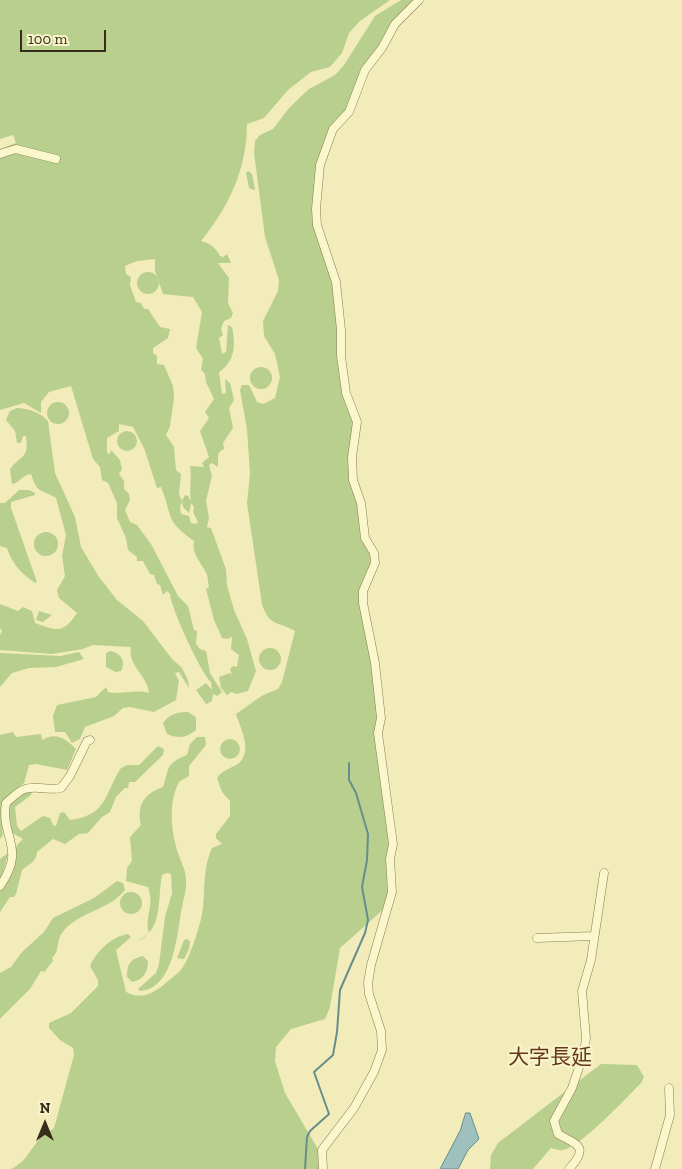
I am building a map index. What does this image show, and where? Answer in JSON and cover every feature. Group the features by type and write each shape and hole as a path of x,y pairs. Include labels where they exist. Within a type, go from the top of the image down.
{"street":[{"path":"323,1169 322,1150 354,1108 374,1072 382,1050 381,1031 369,994 368,983 371,965 392,892 390,859 393,832 384,787 378,733 381,718 375,662 363,603 364,591 375,563 374,553 365,538 361,503 353,480 352,457 357,422 346,393 336,282 316,225 316,209 320,165 324,149 334,129 349,112 365,70 382,48 395,24 419,0"},
{"path":"0,154 16,149 56,159"},
{"path":"0,886 8,875 14,853 4,812 6,803 23,789 35,788 46,790 61,788 70,776 87,740 90,740"},
{"path":"569,1169 578,1157 578,1146 576,1142 558,1134 554,1121 572,1088 584,1052 586,1038 582,991 589,972 604,874"},
{"path":"537,938 593,936"},
{"path":"655,1169 670,1115 669,1088"}],"green space":[{"path":"0,0 390,0 360,21 349,33 342,53 330,67 311,72 288,90 264,118 247,124 244,156 240,171 228,201 201,241 212,246 220,256 223,257 227,254 231,263 218,263 229,278 228,303 233,313 231,318 224,321 221,329 223,335 219,338 222,354 226,352 228,325 232,327 234,340 231,358 219,372 222,394 226,393 225,379 230,383 234,400 229,408 233,428 223,443 224,449 218,454 218,467 212,463 209,465 212,476 206,501 209,518 207,527 211,528 226,569 227,585 234,610 247,639 256,671 248,691 237,694 231,692 227,695 221,688 219,677 230,673 232,675 230,669 233,666 237,667 239,655 231,649 232,637 222,638 214,620 206,589 209,587 207,575 194,551 194,541 178,528 171,517 161,487 157,488 144,448 133,427 119,424 119,431 107,438 107,453 110,454 111,450 120,460 122,469 119,474 124,481 124,489 129,494 130,500 125,510 130,522 137,525 151,544 178,596 188,606 194,630 197,631 196,644 200,649 206,651 210,673 222,692 217,696 213,694 212,701 206,704 196,690 206,683 212,690 211,682 187,640 175,612 170,594 167,591 163,595 154,575 150,574 143,561 137,561 137,557 128,550 126,538 117,518 117,503 108,483 102,480 100,467 93,459 71,386 49,392 41,402 41,413 24,403 0,410 0,149 16,143 13,135 0,139","holes":["155,259 155,271 163,294 193,297 202,312 196,348 203,359 201,370 205,374 206,382 214,399 205,412 209,418 200,431 209,457 202,463 204,467 190,466 191,501 185,495 182,501 179,494 181,474 176,470 174,447 166,435 170,426 174,398 173,386 164,365 157,364 157,356 153,353 153,348 168,338 170,329 160,327 148,309 144,309 141,303 136,302 130,285 131,277 126,274 125,266 137,261","182,502 183,507 189,513 191,503 198,522 195,524 191,523 189,516 181,514 180,507"]},
{"path":"401,0 416,0 393,22 349,109 334,125 314,206 335,284 338,327 354,420 351,452 372,563 362,589 368,648 372,661 390,833 389,892 384,909 340,948 330,1007 325,1019 291,1029 276,1047 275,1061 285,1093 318,1149 319,1169 12,1169 23,1161 40,1138 54,1128 74,1055 73,1048 60,1040 49,1028 49,1023 71,1013 98,986 98,980 90,966 100,950 122,935 128,934 131,937 116,950 126,992 135,995 149,994 157,990 183,968 194,942 202,914 209,855 212,848 222,844 216,838 216,834 230,816 230,801 222,792 217,778 224,771 239,763 245,752 244,739 236,714 263,695 278,689 282,682 295,631 271,620 262,604 247,503 250,473 247,429 240,390 242,385 249,385 257,402 263,404 275,398 280,377 275,354 264,336 263,321 278,291 279,280 265,237 254,153 255,141 260,135 273,129 289,108 309,89 335,75 344,65 375,16"},
{"path":"248,171 252,174 254,190 249,188 246,173"},
{"path":"148,272 156,275 159,283 156,291 148,294 140,291 137,283 140,275"},
{"path":"257,367 265,367 272,374 272,382 265,389 257,389 250,382 250,374"},
{"path":"58,402 68,409 69,413 62,423 58,424 48,417 47,413 54,403"},
{"path":"17,408 34,412 48,421 55,473 75,517 81,547 99,577 117,600 143,621 172,659 182,668 188,680 189,688 179,672 175,673 179,681 176,700 154,712 130,707 123,708 114,716 85,727 80,739 72,743 65,732 55,732 53,716 57,705 96,697 106,687 108,692 113,693 149,693 145,681 132,659 131,647 93,645 83,649 52,654 0,650 0,635 2,631 0,628 0,604 18,611 23,607 32,611 35,623 54,629 63,628 68,625 77,613 59,598 57,590 65,576 62,556 66,535 56,498 40,490 33,481 31,474 12,484 10,469 24,456 27,443 26,436 23,436 21,443 17,443 15,431 6,420 10,411"},
{"path":"127,431 134,434 137,441 134,448 127,451 120,448 117,441 120,434"},
{"path":"19,490 29,490 35,493 35,495 11,502 11,508 37,582 35,583 18,568 7,548 0,546 0,503 5,503"},
{"path":"46,532 54,536 58,544 54,552 46,556 38,552 34,544 38,536"},
{"path":"39,611 52,615 43,622 36,620"},
{"path":"270,648 278,651 281,659 278,667 270,670 262,667 259,659 262,651"},
{"path":"110,651 117,654 123,661 121,671 116,672 106,667 106,653"},
{"path":"79,652 84,659 56,667 29,668 12,673 0,687 0,653 60,656"},
{"path":"188,712 196,717 196,730 182,737 167,734 163,723 165,720 174,714"},
{"path":"13,732 16,737 41,734 42,740 52,736 60,737 76,749 67,770 36,764 29,765 24,783 10,794 3,804 3,835 0,839 0,735"},
{"path":"197,737 205,737 206,745 189,766 189,776 179,782 173,799 174,836 186,878 175,947 166,972 160,981 151,988 140,991 138,989 156,973 159,964 165,917 172,893 171,874 162,875 158,913 149,932 150,894 148,887 126,881 127,868 132,861 130,837 141,825 140,811 143,801 151,793 163,787 169,767 175,761 187,755 190,744"},
{"path":"230,739 237,742 240,749 237,756 230,759 223,756 220,749 223,742"},
{"path":"158,746 164,749 163,755 135,782 129,782 128,788 125,788 116,797 110,812 102,817 88,833 79,834 65,844 53,839 37,852 34,861 22,870 16,894 14,897 10,897 0,912 0,889 17,845 23,839 12,833 8,807 22,793 32,792 31,795 15,807 17,826 21,831 43,816 50,818 53,825 56,826 60,813 64,812 70,820 92,813 103,802 121,768 127,765 139,765"},
{"path":"8,853 2,878 0,880 0,859"},
{"path":"117,881 123,883 125,890 110,903 68,926 60,936 56,952 52,958 53,961 44,972 41,971 30,989 0,1019 0,973 11,967 22,952 44,932 53,918 94,898"},
{"path":"131,892 139,895 142,903 139,911 131,914 123,911 120,903 123,895"},
{"path":"184,940 190,941 189,949 184,959 177,958"},
{"path":"143,956 148,961 146,972 142,977 132,982 127,977 129,965 135,959"},
{"path":"601,1064 637,1065 644,1077 641,1083 604,1121 571,1147 562,1150 551,1148 533,1169 490,1169 491,1155 498,1143"}],"water":[{"path":"466,1113 470,1113 479,1139 468,1150 458,1169 440,1169 460,1131"}],"waterway":[{"path":"305,1169 307,1137 310,1131 329,1114 314,1072 333,1055 337,1032 340,990 365,933 368,920 362,887 367,860 368,834 356,793 349,780 349,763"}],"district":[{"name":"大字長延","path":"550,1058"}]}
